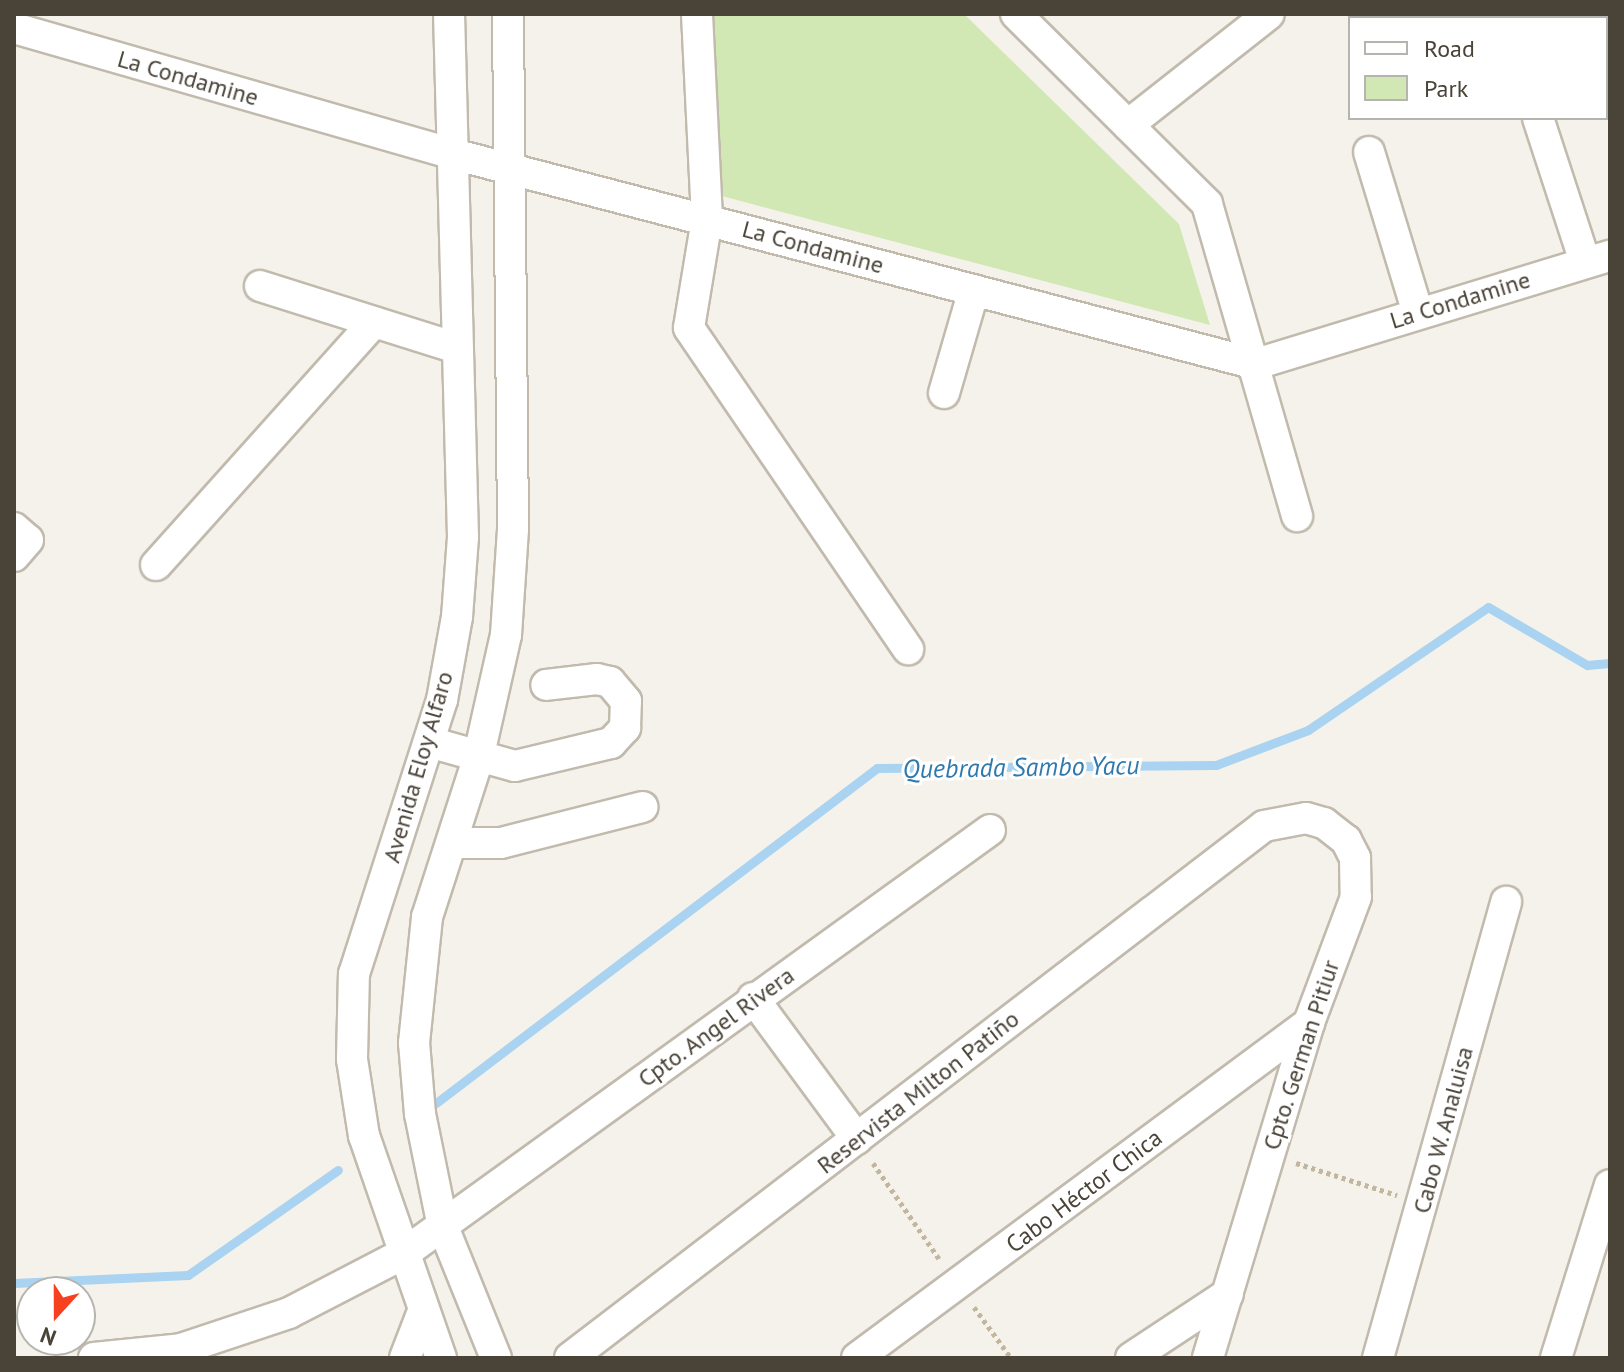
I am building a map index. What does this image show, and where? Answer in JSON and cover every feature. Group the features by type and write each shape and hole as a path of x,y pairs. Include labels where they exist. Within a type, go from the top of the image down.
{"street":[{"name":"Avenida Eloy Alfaro","path":"441,1358 364,1136 352,1059 354,974 429,742 457,617 463,537 449,14"},
{"path":"496,1358 443,1227 420,1114 414,1043 427,917 478,759 506,635 513,529 508,14"},
{"path":"697,14 707,219 689,328 908,649"},
{"path":"1016,14 1207,204 1256,364 1297,516"},
{"path":"1128,125 1269,14"},
{"name":"La Condamine","path":"14,28 453,154 1256,364 1598,259"},
{"path":"1539,120 1598,259"},
{"path":"1369,152 1418,313"},
{"path":"260,286 457,348"},
{"path":"944,393 974,290"},
{"path":"156,565 374,322"},
{"path":"14,528 28,540 14,556"},
{"path":"429,742 478,759 525,765 611,743 625,728 626,701 610,682 597,679 546,685"},
{"path":"452,843 501,843 642,807"},
{"name":"Cpto. German Pitiur","path":"1208,1358 1309,1023 1356,897 1355,858 1346,840 1324,823 1295,818 1264,826"},
{"name":"Reservista Milton Patiño","path":"570,1358 1264,826"},
{"name":"Cpto. Angel Rivera","path":"94,1358 179,1353 289,1313 403,1254 753,998 990,830"},
{"name":"Cabo W. Analuisa","path":"1378,1358 1506,902"},
{"path":"753,998 857,1139"},
{"name":"Cabo Héctor Chica","path":"857,1358 1309,1023"},
{"path":"1556,1358 1610,1185"},
{"path":"1131,1358 1228,1294"},
{"path":"405,1358 423,1311"}],"path":[{"path":"857,1139 1011,1358"},
{"path":"1268,1155 1423,1203"}],"green space":[{"path":"714,14 964,14 1179,224 1210,325 718,195"}],"waterway":[{"name":"Quebrada Sambo Yacu","path":"436,1103 877,768 1216,765 1308,730 1488,607 1587,665 1610,663"},
{"name":"Quebrada Sambo Yacu","path":"14,1283 188,1275 338,1170"}]}
